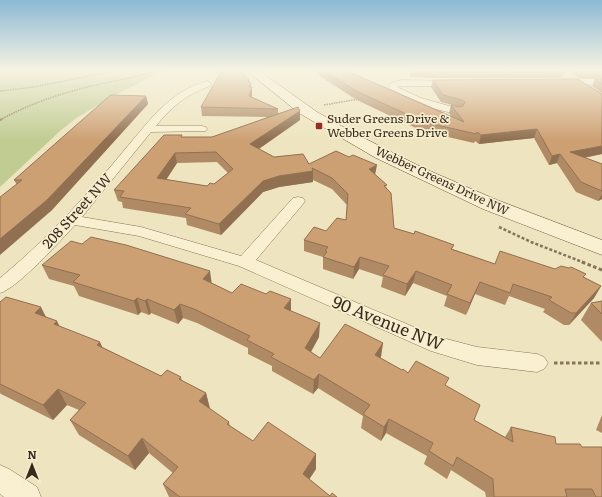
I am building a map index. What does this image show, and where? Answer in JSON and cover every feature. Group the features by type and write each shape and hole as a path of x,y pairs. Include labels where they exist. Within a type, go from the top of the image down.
{"main road":[{"name":"Webber Greens Drive NW","path":"282,93 304,110 379,153 477,199 602,248"}],"street":[{"name":"208 Street NW","path":"0,288 17,274 73,220 164,110 184,93"},
{"path":"403,93 418,100 457,111"},
{"path":"149,128 202,129"},
{"path":"245,262 298,201"},
{"name":"90 Avenue NW","path":"73,220 141,232 245,262 431,343 477,356 537,363"},
{"path":"0,478 27,497"}],"path":[{"path":"0,120 50,98 66,93"},
{"path":"318,107 362,98"},
{"path":"537,363 602,363"}],"green space":[{"path":"0,93 119,93 75,119 0,187"}],"building":[{"path":"209,93 250,93 249,96 278,109 201,107"},
{"path":"361,93 398,93 464,122 451,105 459,107 463,106 465,102 443,95 442,93 601,93 602,94 602,146 570,152 602,164 602,191 581,182 560,154 552,156 537,129 481,135 477,132 476,134 424,122"},
{"path":"111,95 146,96 47,200 0,239 0,197 22,180 14,180"},
{"path":"298,107 300,111 250,144 274,157 303,154 309,164 336,151 349,157 353,155 377,165 369,169 387,185 384,186 391,193 394,228 414,234 415,231 454,245 451,249 495,264 500,251 555,269 561,266 571,267 586,274 583,277 601,286 576,313 571,313 549,300 552,297 513,284 510,293 480,282 470,303 447,294 452,285 416,271 407,284 383,275 389,266 360,257 354,267 323,257 327,252 325,251 328,247 304,240 314,227 326,231 337,218 346,220 348,194 332,178 312,168 313,171 279,176 263,181 219,224 185,214 191,208 120,197 124,191 114,190 164,135 182,135 181,137 212,137","holes":["216,152 233,169 214,184 210,183 207,186 157,178 175,153"]},
{"path":"91,237 126,245 210,271 203,279 232,293 241,284 266,294 270,291 291,299 284,308 320,323 305,348 320,358 345,324 383,343 375,355 402,370 403,369 408,373 416,361 449,378 445,385 480,405 474,420 513,442 511,427 555,437 556,444 580,444 582,447 602,447 602,497 596,497 592,489 565,489 567,497 494,497 493,479 457,457 453,466 429,451 433,443 389,419 384,427 363,414 370,405 319,374 314,380 271,357 274,354 247,340 250,336 194,309 180,304 174,310 147,299 145,301 137,298 134,301 73,282 80,275 42,265 71,241 82,244"},
{"path":"6,297 41,307 35,313 57,321 54,324 100,342 97,345 161,376 167,370 181,377 179,379 206,393 199,401 229,422 227,424 253,441 268,422 316,454 303,474 330,496 332,493 337,497 180,497 163,484 178,467 142,438 128,456 70,420 86,403 58,389 43,405 0,384 0,302"},
{"path":"602,301 602,314 591,303"}],"place":[{"name":"Suder Greens Drive & Webber Greens Drive","path":"319,126"}]}
